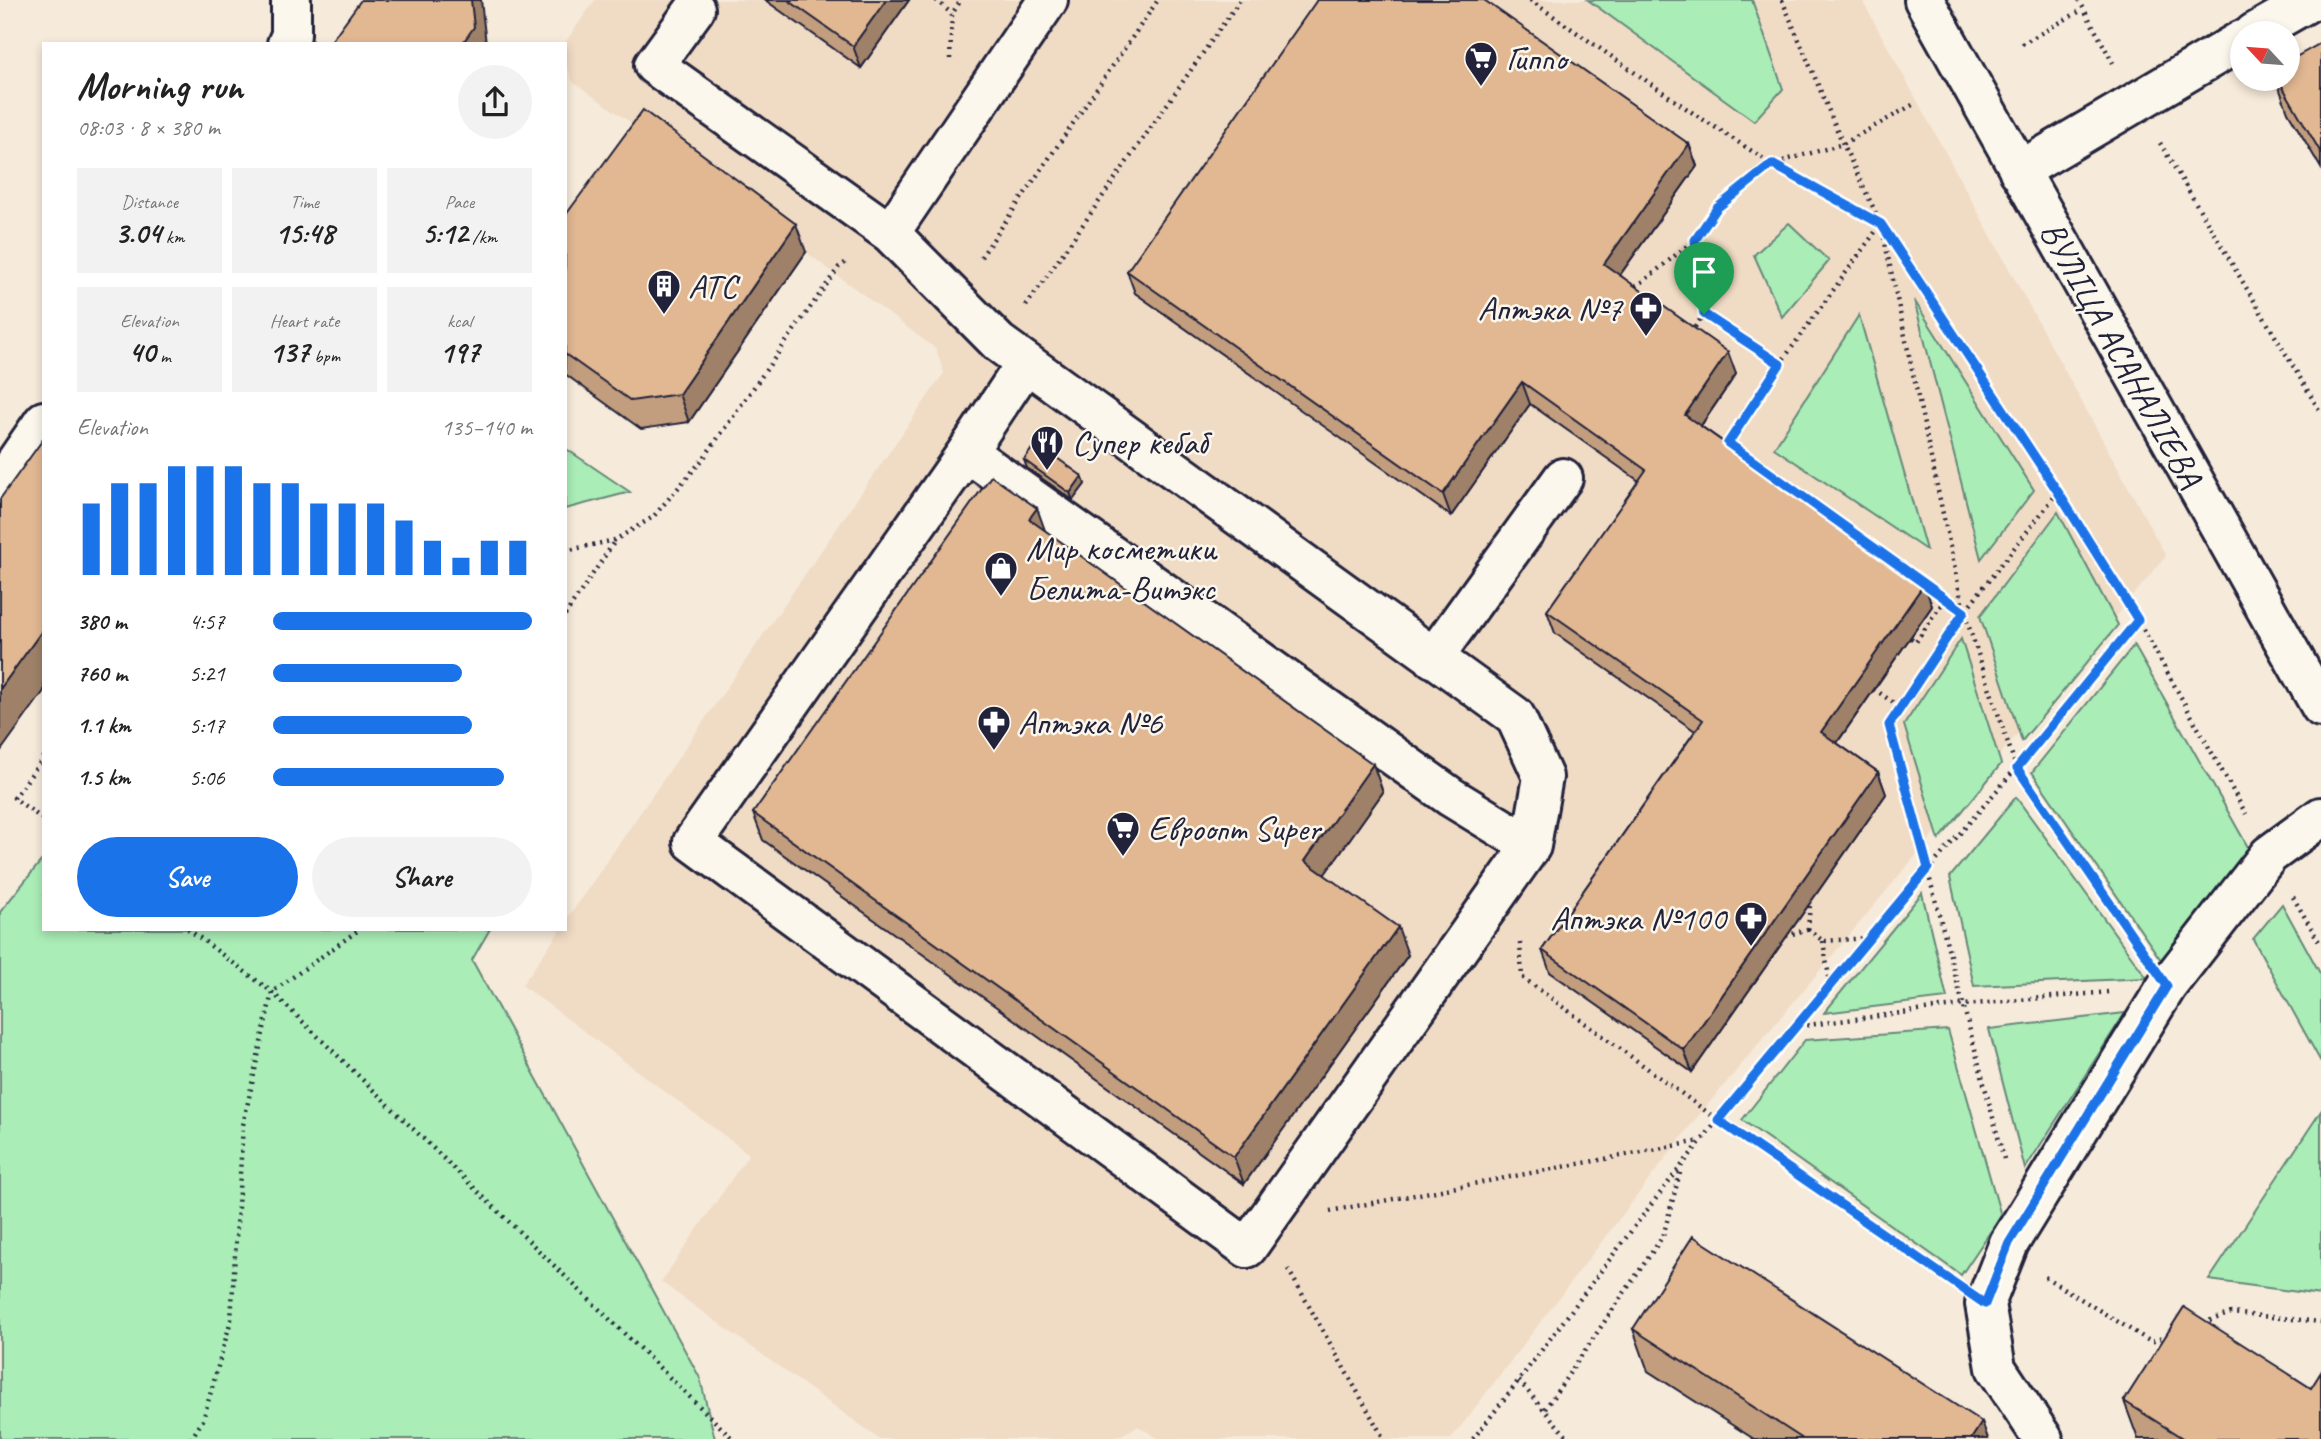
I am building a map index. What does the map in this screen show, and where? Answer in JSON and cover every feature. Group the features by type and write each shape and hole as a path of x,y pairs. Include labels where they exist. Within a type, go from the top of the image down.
{"main road":[{"path":"288,42 291,35 291,0"},
{"path":"890,233 1048,0"},
{"name":"ВУЛІЦА АСАНАЛІЕВА","path":"1924,0 2321,707"},
{"path":"2275,21 2312,0"},
{"path":"695,9 654,65 890,233 953,298 1013,353 1514,716 1543,777 1531,846 1247,1248 693,842 967,452 1013,353"},
{"path":"2020,171 2230,47"},
{"path":"0,485 42,424"},
{"path":"967,452 1451,797 1531,846"},
{"path":"1433,658 1563,478"},
{"path":"2043,1439 1996,1368 1985,1304 2014,1238 2167,986 2207,954 2269,855 2321,817"}],"path":[{"path":"936,0 952,13"},
{"path":"953,298 1158,0"},
{"path":"1013,353 1240,0"},
{"path":"1530,0 1693,113 1772,164 1881,224 1964,612 2017,768 2167,986 1964,1005 1793,1027"},
{"path":"1783,0 1843,144 1881,224 2058,492 2138,620 2249,818"},
{"path":"2079,0 2082,10 2135,102 2321,413"},
{"path":"2022,44 2082,10"},
{"path":"1622,293 1644,281 1695,240 1717,208 1772,164 1843,144 1916,103"},
{"path":"1724,449 1780,364 1881,224"},
{"path":"567,551 615,540 653,517 703,459 839,267 890,233"},
{"path":"1687,339 1704,314 1695,240"},
{"path":"1640,292 1644,281"},
{"path":"1704,314 1780,364"},
{"path":"1717,444 1728,443 1964,612"},
{"path":"2058,492 1964,612 1889,725 1964,1005 2014,1238 2151,1342 2174,1334"},
{"path":"567,612 615,540"},
{"path":"1910,590 1919,580"},
{"path":"1911,638 1916,642 1919,633 1945,599"},
{"path":"1473,1439 1682,1165 1793,1027 2017,768 2138,620"},
{"path":"1874,689 1901,708"},
{"path":"42,760 15,798 42,818"},
{"path":"2289,889 2321,945"},
{"path":"1808,929 1810,904"},
{"path":"1808,929 1823,941 1830,983"},
{"path":"1786,936 1808,929"},
{"path":"191,931 272,992 733,1439"},
{"path":"191,1439 203,1420 231,1320 243,1125 272,992 357,931"},
{"path":"1823,941 1868,938"},
{"path":"1718,1120 1985,1304"},
{"path":"1263,1224 1701,1141"},
{"path":"1545,1409 1663,1236 1682,1165"},
{"path":"2197,1325 2231,1313 2321,1322"},
{"path":"1519,1381 1569,1439"}],"shaded area":[{"path":"595,0 1862,0 2166,556 1694,1121 1451,1439 1159,1439 1138,1426 1113,1439 880,1439 661,1282 749,1154 522,985 560,931 567,931 567,919 944,373 936,349 653,138 573,82 567,67 565,42"}],"green space":[{"path":"1588,0 1752,0 1783,89 1754,121"},
{"path":"1789,223 1829,261 1782,317 1754,255"},
{"path":"1914,300 2034,490 1981,559"},
{"path":"1859,315 1926,550 1774,448"},
{"path":"567,449 630,492 567,508"},
{"path":"2058,512 2118,625 2022,741 1980,616"},
{"path":"1961,639 2001,764 1939,840 1904,725"},
{"path":"2134,645 2253,856 2163,963 2032,772"},
{"path":"2016,797 2147,978 1974,986 1950,877"},
{"path":"41,861 42,931 489,931 472,960 700,1378 715,1439 0,1439 0,912"},
{"path":"1922,893 1947,998 1824,1013"},
{"path":"2282,904 2321,975 2321,1062 2253,939"},
{"path":"2125,1013 2025,1169 1989,1029"},
{"path":"1948,1030 2001,1216 1961,1275 1742,1120 1805,1040"},
{"path":"2321,1111 2321,1295 2209,1280"}],"building":[{"path":"361,0 471,0 474,27 463,42 330,42"},
{"path":"788,0 886,0 853,46"},
{"path":"1317,0 1484,0 1689,144 1604,264 1728,352 1685,415 1924,584 1821,732 1878,772 1684,1050 1542,950 1703,720 1547,611 1646,470 1522,382 1443,494 1127,271"},
{"path":"2321,43 2321,153 2285,91 2300,91 2300,55"},
{"name":"АТС","path":"643,110 796,224 679,394 631,401 567,355 567,213"},
{"path":"42,441 42,631 0,689 0,499"},
{"path":"1036,443 1082,476 1070,493 1024,460"},
{"path":"991,476 1037,508 1029,519 1373,764 1305,861 1398,927 1234,1157 753,813"},
{"path":"1693,1236 1982,1422 1971,1439 1803,1439 1633,1329"},
{"path":"2184,1307 2311,1388 2321,1372 2321,1439 2184,1439 2124,1401"}],"place":[{"name":"Гиппо","path":"1481,88"},
{"name":"АТС","path":"664,316"},
{"name":"Аптэка №7","path":"1646,338"},
{"name":"Супер кебаб","path":"1047,472"},
{"name":"Мир косметики Белита-Витэкс","path":"1001,598"},
{"name":"Аптэка №6","path":"994,752"},
{"name":"Евроопт Super","path":"1123,858"},
{"name":"Аптэка №100","path":"1751,948"}],"route":[{"path":"1772,164 1881,224 2058,492 2138,620 2017,768 2167,986 2009,1243 1985,1304 1718,1120 1928,868 1889,725 1964,612 1728,443 1780,364 1704,314 1695,240 1717,208 1772,164"}]}
